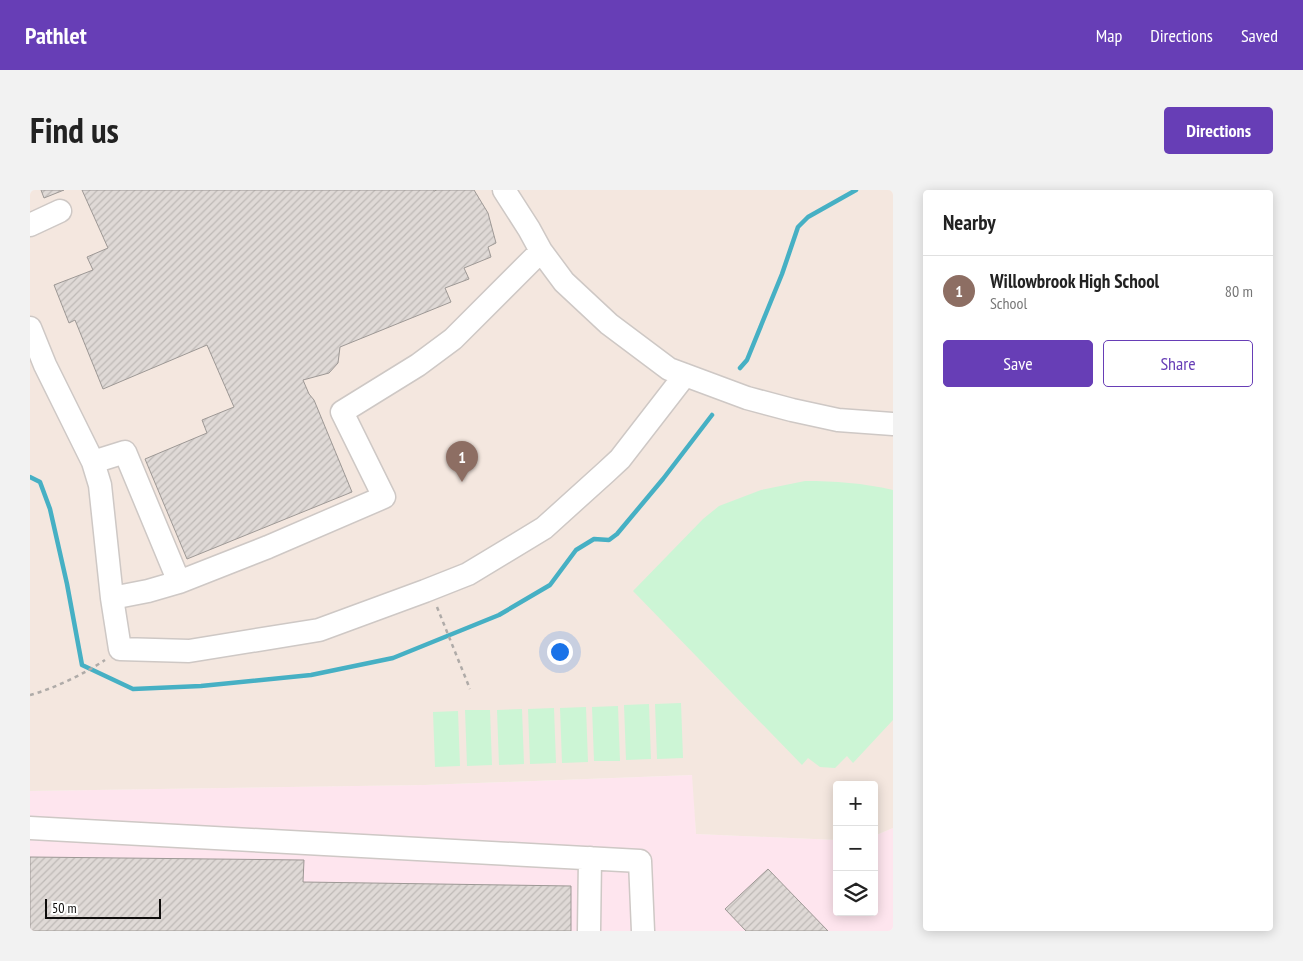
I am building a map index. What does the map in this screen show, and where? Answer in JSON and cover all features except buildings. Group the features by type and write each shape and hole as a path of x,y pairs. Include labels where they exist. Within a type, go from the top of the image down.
{"lane":[{"path":"504,190 541,251 564,282 609,324 668,368 747,398 792,410 838,420 893,424"},
{"path":"30,225 60,211"},
{"path":"112,598 148,591 179,582 268,548 384,497 342,412 418,365 453,339 541,251"},
{"path":"30,328 45,366 93,462 100,485 112,598 120,649 189,651 319,630 468,574 544,528 620,459 685,375"},
{"path":"93,462 125,452 179,582"},
{"path":"30,828 640,861 643,931"},
{"path":"589,931 590,858"}],"path":[{"path":"444,626 470,689"},
{"path":"30,695 43,691 100,663"}],"shaded area":[{"path":"30,190 893,190 893,828 878,834 878,781 833,781 833,840 696,834 692,775 425,785 30,791"},
{"path":"693,775 696,834 833,840 833,916 878,916 878,834 893,828 893,931 30,931 30,791 425,785"}],"green space":[{"path":"805,481 849,483 893,490 893,720 853,763 847,756 835,768 820,767 808,758 802,765 633,591 703,519 719,506 761,490"},
{"path":"681,703 683,758 657,759 655,704"},
{"path":"649,704 651,759 626,760 624,705"},
{"path":"618,706 620,761 594,761 592,707"},
{"path":"586,707 588,762 562,763 560,708"},
{"path":"554,708 556,763 530,764 528,709"},
{"path":"522,709 524,764 499,765 497,710"},
{"path":"465,710 490,710 492,765 467,766"},
{"path":"458,711 460,766 435,767 433,712"}],"waterway":[{"path":"740,368 747,360 782,274 798,227 808,217 856,190"},
{"path":"30,477 40,482 50,509 67,584 82,665 133,689 201,686 311,675 393,658 499,615 550,585 576,550 594,539 609,540 617,534 663,479 712,415"}],"place":[{"name":"Willowbrook High School","path":"462,482"}]}
